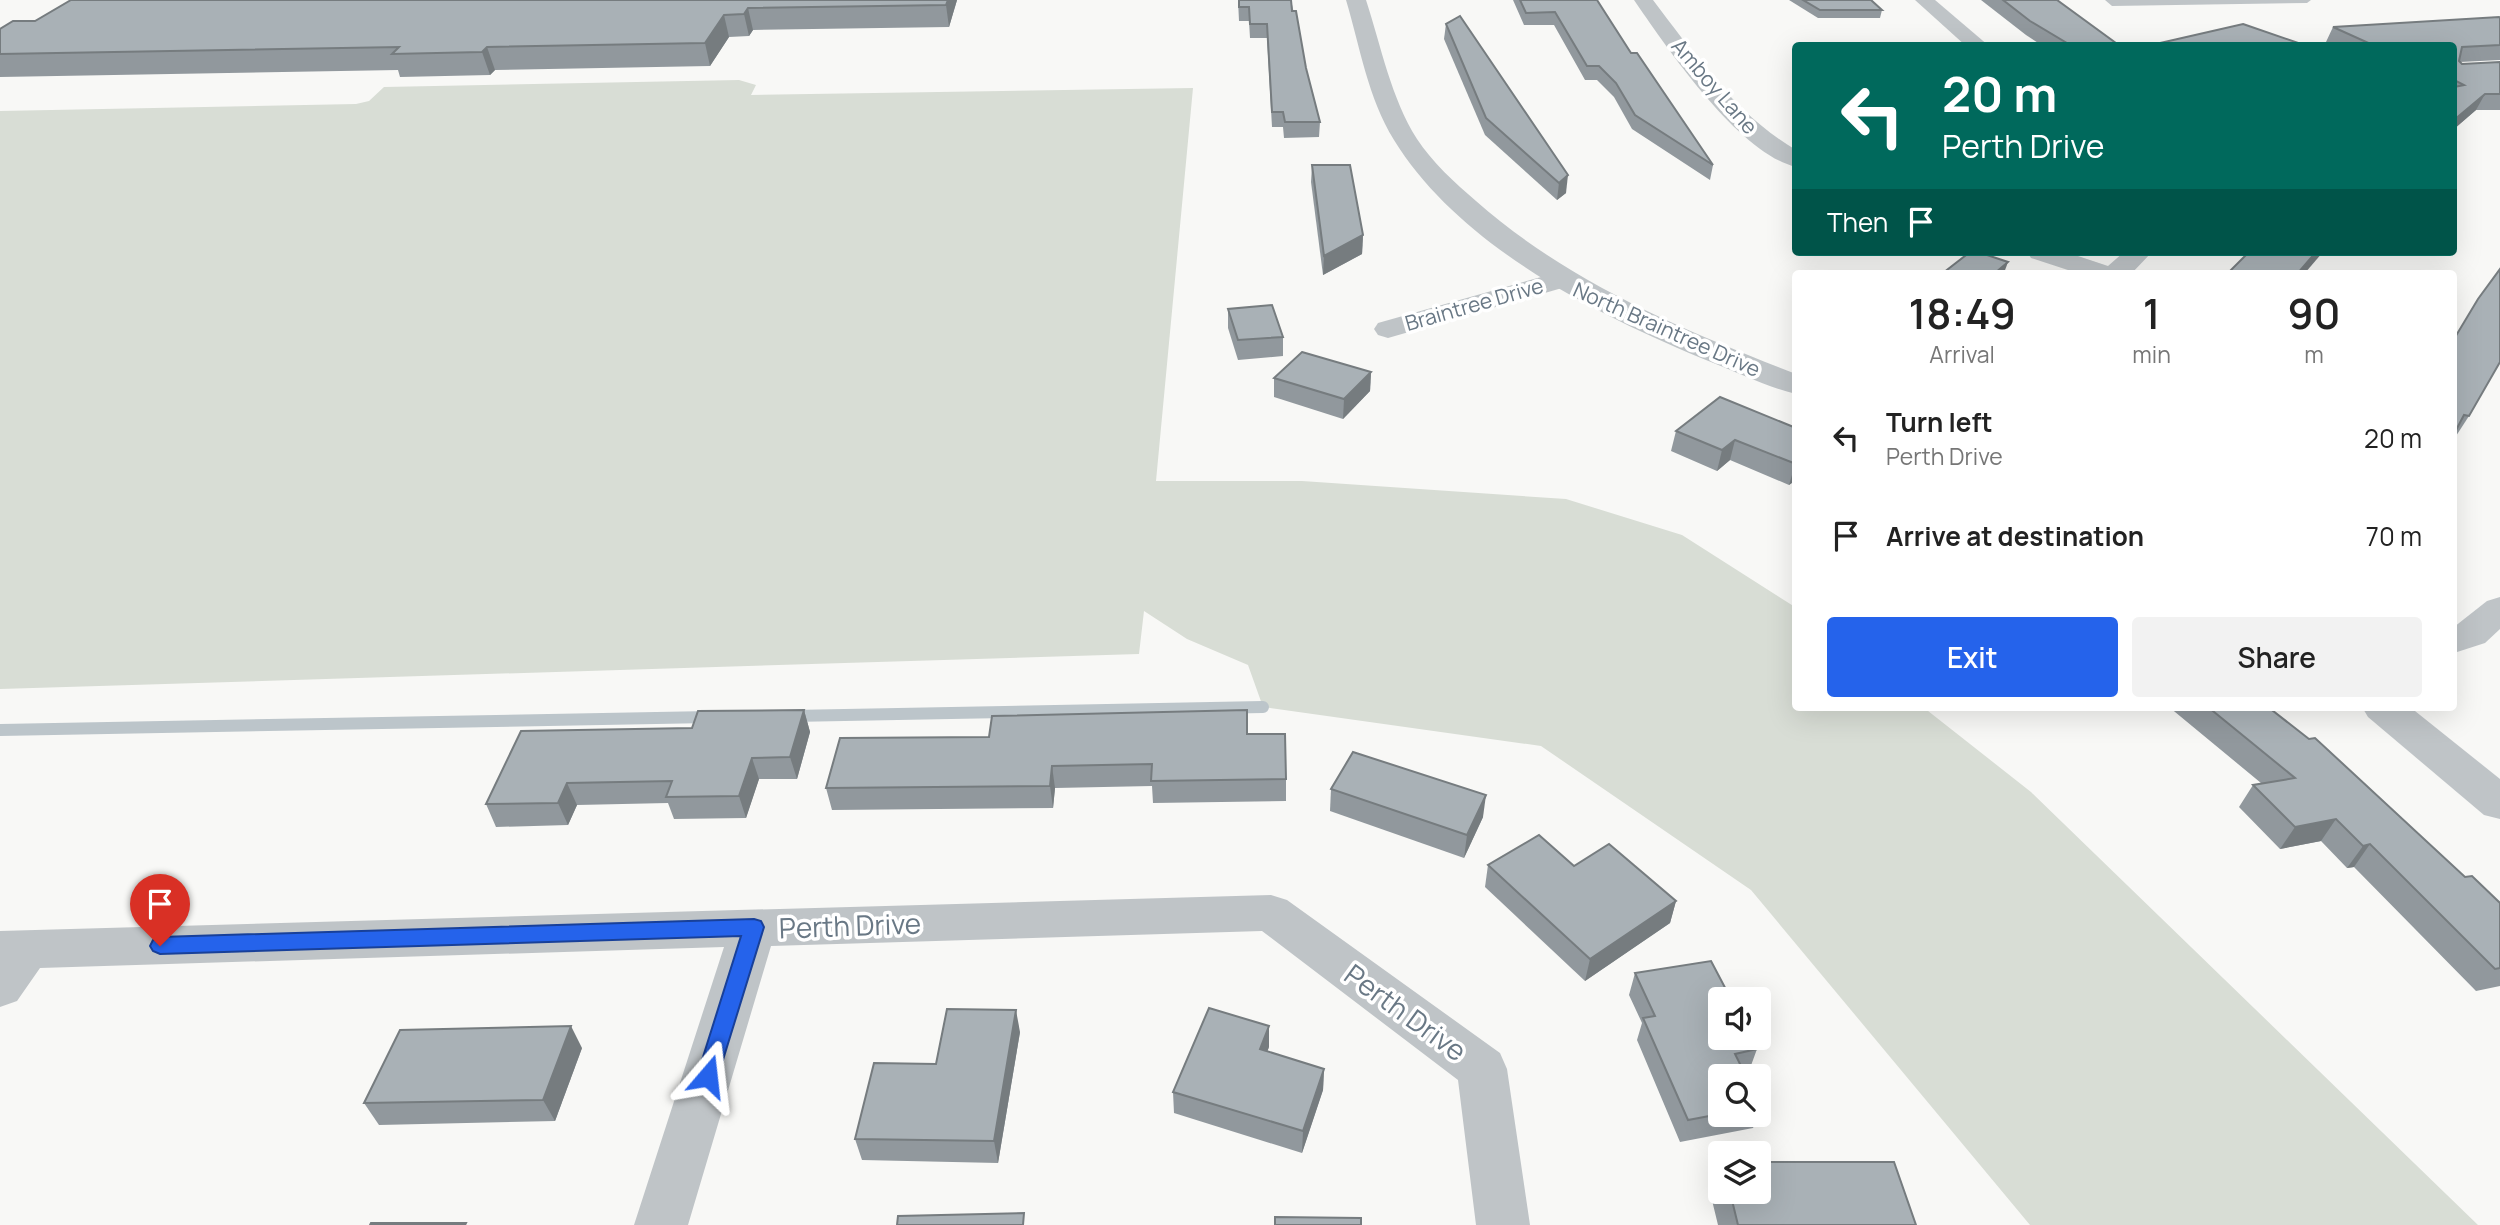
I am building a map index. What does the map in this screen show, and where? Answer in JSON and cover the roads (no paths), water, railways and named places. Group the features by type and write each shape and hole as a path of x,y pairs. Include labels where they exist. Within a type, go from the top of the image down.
{"street":[{"name":"North Braintree Drive","path":"1356,0 1390,104 1405,138 1429,170 1467,208 1507,243 1559,280 1681,340 1792,383"},
{"name":"Amboy Lane","path":"1643,0 1729,109 1755,135 1792,158"},
{"path":"1924,0 1974,42"},
{"path":"2052,256 2095,270"},
{"path":"2119,270 2134,256"},
{"name":"Braintree Drive","path":"1388,329 1559,280"},
{"path":"2457,640 2472,634 2500,609"},
{"path":"2388,711 2500,803"},
{"name":"Perth Drive","path":"13,950 1271,913 1482,1069 1503,1225"},
{"path":"661,1225 754,927"},
{"path":"0,987 13,950"}],"lane":[{"path":"2109,0 2112,3 2307,0"}],"waterway":[{"path":"791,716 1263,707"},
{"path":"0,730 710,717"}]}
